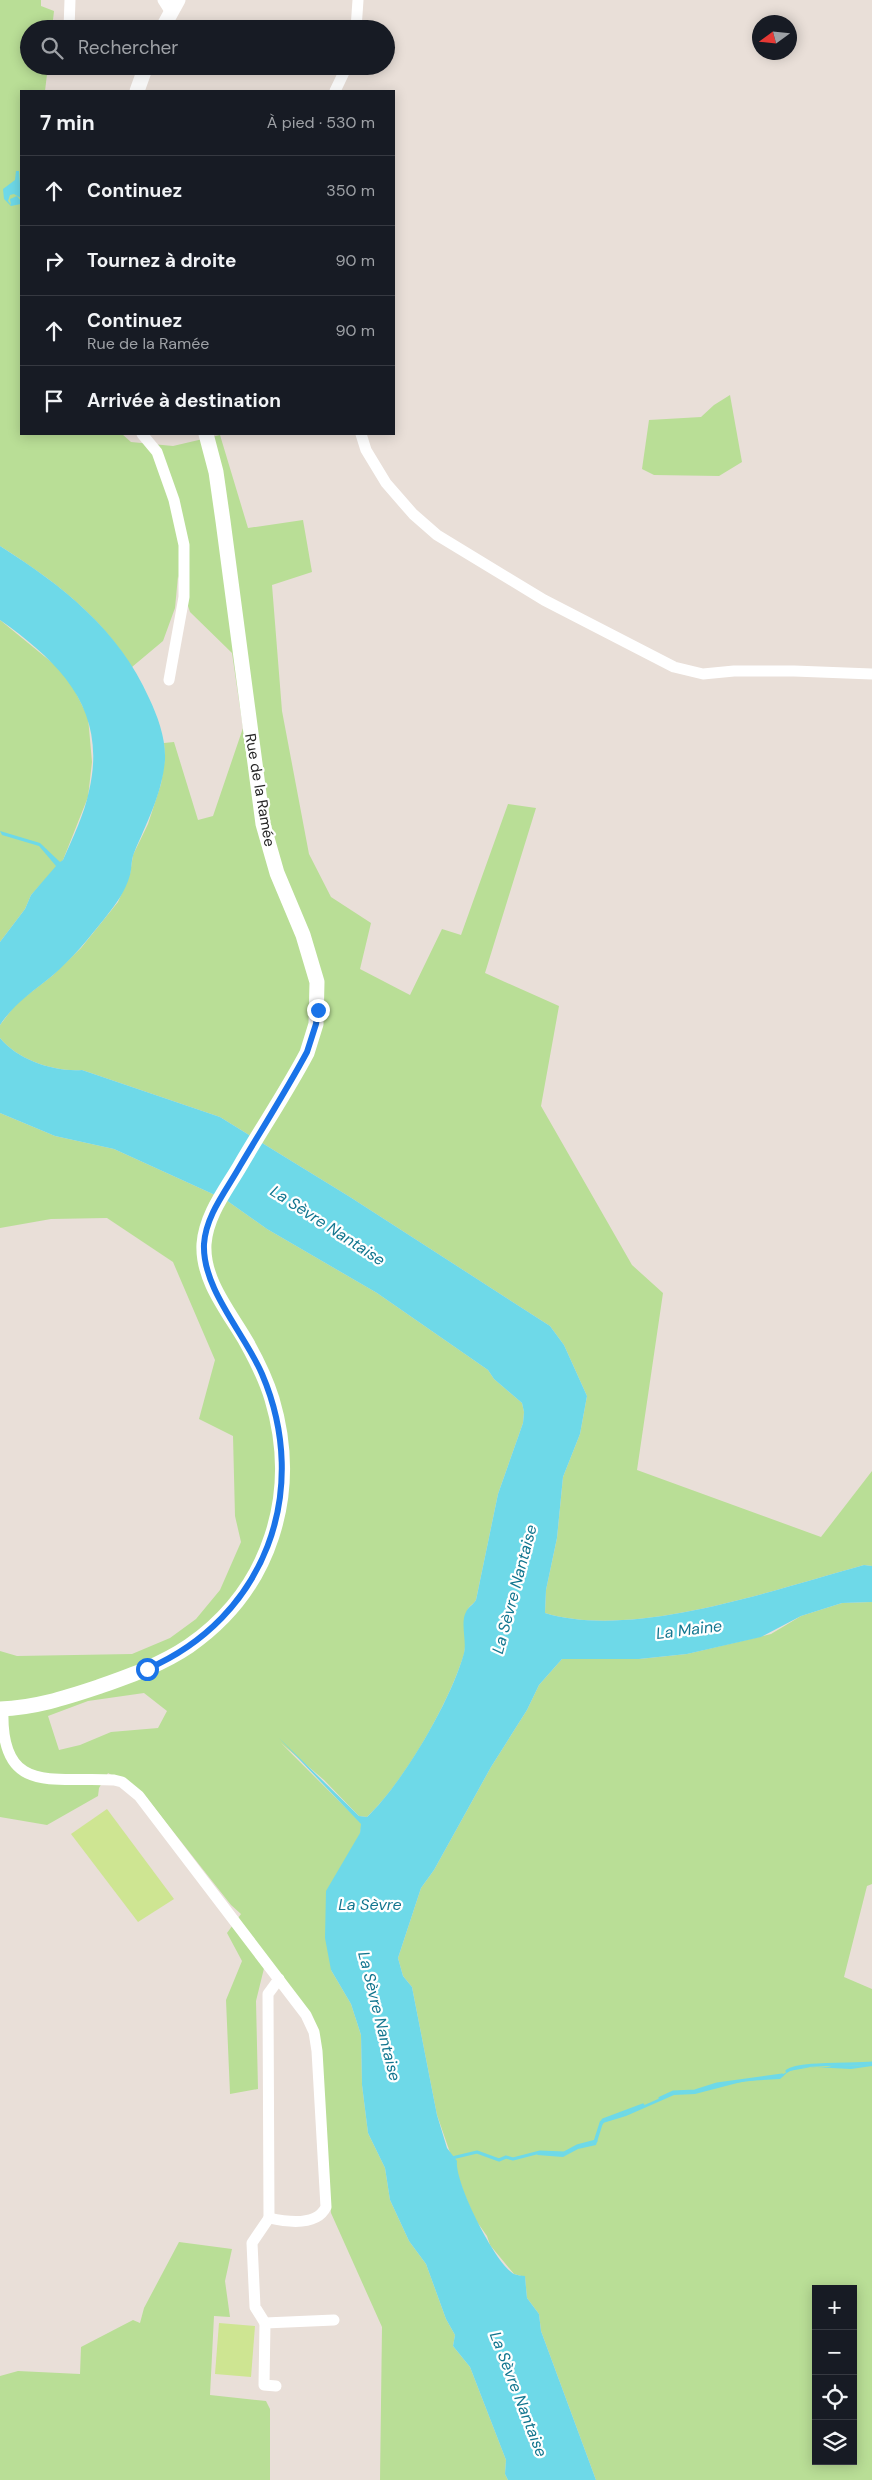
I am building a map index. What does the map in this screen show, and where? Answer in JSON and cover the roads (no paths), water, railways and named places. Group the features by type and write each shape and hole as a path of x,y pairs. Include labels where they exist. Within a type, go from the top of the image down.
{"main road":[{"path":"165,20 171,4"},
{"path":"137,90 139,75"},
{"name":"Rue de la Ramée","path":"2,1709 30,1706 60,1699 147,1669 175,1655 204,1635 236,1602 266,1554 281,1501 283,1462 277,1418 262,1373 207,1270 204,1243 214,1211 307,1052 316,1024 318,982 303,935 277,873 263,824 216,472 206,435"}],"street":[{"path":"69,20 70,0"},
{"path":"357,20 358,0"},
{"path":"335,90 343,75"},
{"path":"143,435 157,452 174,500 184,545 184,597 169,680"},
{"path":"360,435 366,450 386,483 413,514 437,535 544,600 674,667 703,674 734,671 872,674"},
{"path":"2,1709 6,1750 11,1760 25,1774 50,1780 114,1780 122,1782 140,1796 306,2015 314,2032 326,2207 323,2214 316,2219 282,2221 269,2218"},
{"path":"276,2386 264,2385 265,2323 255,2307 252,2243 269,2218 268,1994 279,1979"},
{"path":"265,2323 334,2320"}],"water":[{"path":"16,171 19,171 20,197 14,194 10,195 8,201 11,205 10,199 17,196 20,200 20,204 11,206 4,199 3,189 15,180"},
{"path":"0,546 66,593 105,630 122,651 137,674 161,728 165,760 161,785 132,858 130,875 120,898 73,955 52,976 17,1004 0,1025 0,942 25,909 31,895 56,866 39,846 2,835 0,831 40,843 60,862 63,860 84,809 89,791 93,762 92,736 85,713 74,691 60,672 42,653 0,620"},
{"path":"0,1038 16,1053 48,1067 82,1070 220,1117 350,1197 550,1326 564,1345 587,1396 580,1434 563,1477 557,1538 546,1590 545,1613 580,1620 620,1620 661,1616 748,1598 864,1565 872,1566 872,1602 842,1603 801,1616 761,1637 687,1654 639,1659 562,1659 539,1685 527,1710 491,1767 434,1870 421,1888 398,1958 403,1976 412,1987 437,2115 447,2148 457,2161 462,2186 487,2239 506,2267 514,2274 525,2276 527,2298 539,2314 541,2331 596,2480 508,2480 505,2474 506,2460 470,2367 453,2346 455,2335 446,2319 426,2264 409,2241 390,2200 385,2168 368,2133 362,2085 361,2035 351,2004 331,1970 325,1938 326,1891 360,1833 361,1824 279,1738 359,1816 367,1817 395,1784 424,1741 458,1672 465,1648 464,1616 476,1600 498,1494 523,1423 524,1412 522,1403 494,1379 488,1370 377,1293 267,1229 226,1200 114,1149 55,1136 0,1113"},
{"path":"872,2064 872,2066 851,2069 815,2067"},
{"path":"811,2067 789,2071 801,2068"},
{"path":"789,2071 780,2079 745,2081 695,2094 674,2095 626,2116 603,2123 596,2145 578,2149 563,2157 537,2155 539,2152 565,2153 576,2147 593,2143 600,2121 626,2113 672,2093 693,2092 719,2084 769,2076 779,2077"}],"waterway":[{"path":"787,2071 803,2066 872,2063"},
{"path":"660,2098 673,2092 695,2091 717,2084 782,2075"},
{"path":"602,2123 603,2120 643,2105"},
{"path":"452,2158 477,2152 499,2160 506,2157 513,2159 540,2152 564,2153 577,2146 596,2141"}],"water label":[{"name":"La Sèvre Nantaise","path":"328,1225"},
{"name":"La Sèvre Nantaise","path":"514,1589"},
{"name":"La Maine","path":"689,1629"},
{"name":"La Sèvre","path":"370,1904"},
{"name":"La Sèvre Nantaise","path":"380,2016"},
{"name":"La Sèvre Nantaise","path":"519,2394"}]}
